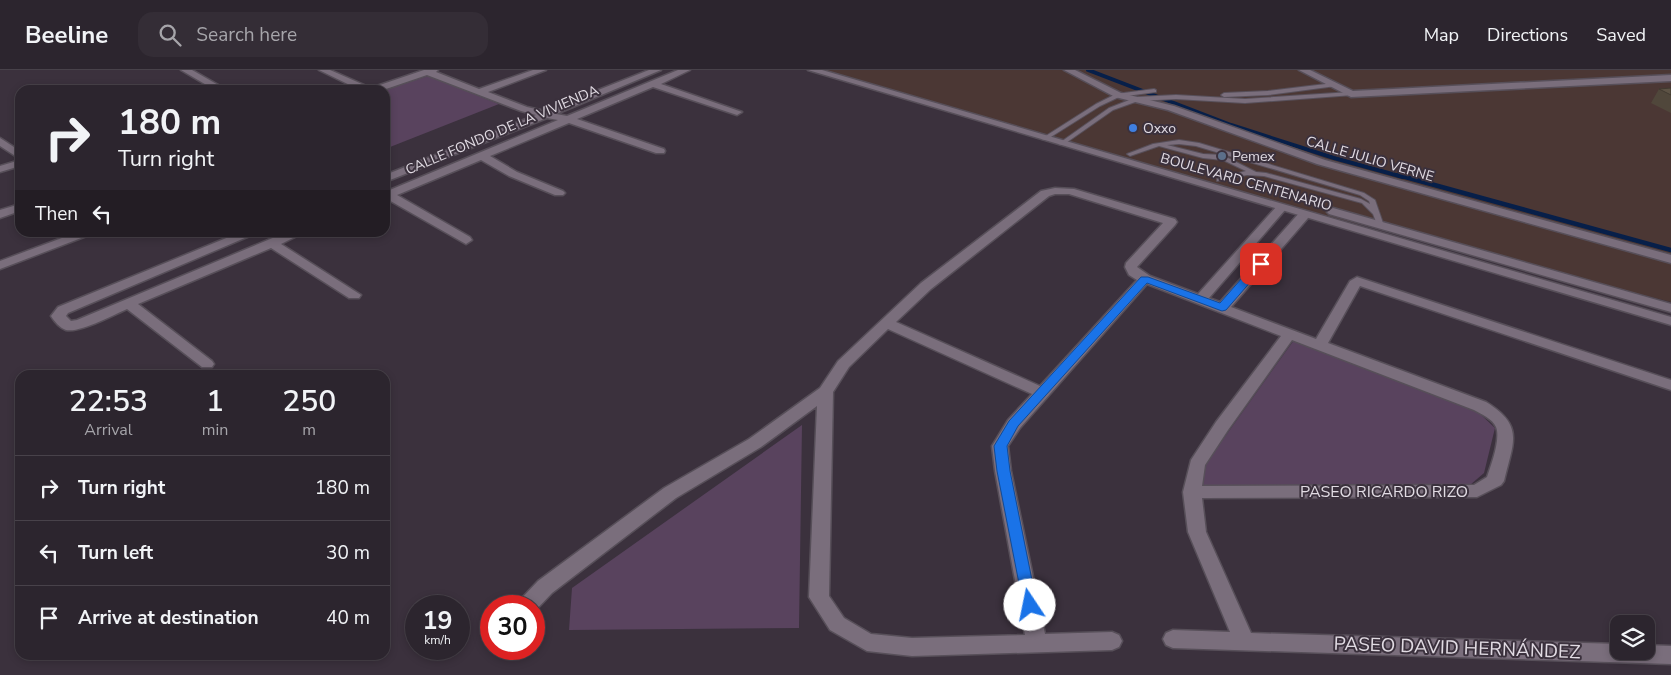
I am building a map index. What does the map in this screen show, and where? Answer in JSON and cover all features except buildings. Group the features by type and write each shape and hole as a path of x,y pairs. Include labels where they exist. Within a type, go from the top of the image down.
{"street":[{"path":"185,70 213,85"},
{"path":"323,70 357,85"},
{"path":"479,92 542,70"},
{"name":"CALLE FONDO DE LA VIVIENDA","path":"390,177 657,70"},
{"name":"CALLE FONDO DE LA VIVIENDA","path":"390,194 686,70"},
{"name":"BOULEVARD CENTENARIO","path":"812,70 837,72 1054,132 1066,140 1281,208 1671,321"},
{"name":"CALLE JULIO VERNE","path":"1068,70 1118,95 1140,96 1322,162 1671,259"},
{"path":"1303,70 1351,94 1671,78"},
{"path":"389,85 431,71 524,109 586,124 660,151"},
{"name":"BOULEVARD CENTENARIO","path":"837,72 1044,139 1066,140 1130,154 1665,306"},
{"path":"652,84 737,112"},
{"path":"0,141 15,152"},
{"path":"482,156 513,174 559,193"},
{"path":"0,169 15,164"},
{"path":"537,595 545,587 670,492 755,443 825,392 843,364 926,286 1045,194 1055,191 1085,194 1170,222 1132,262 1131,267 1134,272 1145,279 1320,344 1358,281 1671,385"},
{"path":"390,197 466,240"},
{"path":"1201,300 1281,208 1301,208 1438,242"},
{"path":"0,214 15,209"},
{"path":"1222,308 1304,215"},
{"path":"1,265 77,237"},
{"path":"241,237 63,310 58,316 68,326 73,326 288,237"},
{"path":"273,244 354,295"},
{"path":"1518,277 1624,303 1665,306"},
{"path":"1037,644 1003,471 1000,446 1014,424 1040,392 1145,279"},
{"path":"129,304 207,364"},
{"path":"886,323 1040,392"},
{"path":"1244,641 1196,532 1192,492 1197,464 1222,426 1290,333"},
{"name":"PASEO RICARDO RIZO","path":"1192,492 1468,492 1477,491 1495,481 1504,438 1504,426 1494,414 1480,406 1320,344"},
{"path":"825,392 819,597 837,624 867,642 912,647 1112,641"},
{"name":"PASEO DAVID HERNÁNDEZ","path":"1173,638 1671,655"}],"lane":[{"path":"1066,140 1111,108 1156,91 1226,95 1268,93 1334,85"},
{"path":"1140,96 1246,101 1351,94"},
{"path":"1044,139 1098,105 1118,95"},
{"path":"1130,154 1169,141 1198,144 1362,194 1372,200 1380,226"},
{"path":"1157,144 1204,156 1224,158"},
{"path":"1198,144 1253,173"},
{"path":"1253,173 1260,169 1274,168"},
{"path":"1219,180 1253,173 1264,174 1359,200 1376,213"}],"shaded area":[{"path":"823,70 1671,70 1671,302 1315,213"},
{"path":"428,76 499,104 390,147 390,88"},
{"path":"1294,340 1476,410 1495,428 1484,473 1470,485 1200,486 1204,466"},
{"path":"802,425 799,628 569,630 572,588"}],"waterway":[{"path":"1088,70 1231,125 1334,158 1403,177"},
{"path":"1398,175 1671,250"}],"place":[{"name":"Oxxo","path":"1133,128"},
{"name":"Pemex","path":"1222,156"}],"route":[{"path":"1030,605 1003,471 1000,446 1014,424 1040,392 1145,279 1222,308 1261,264"}]}
